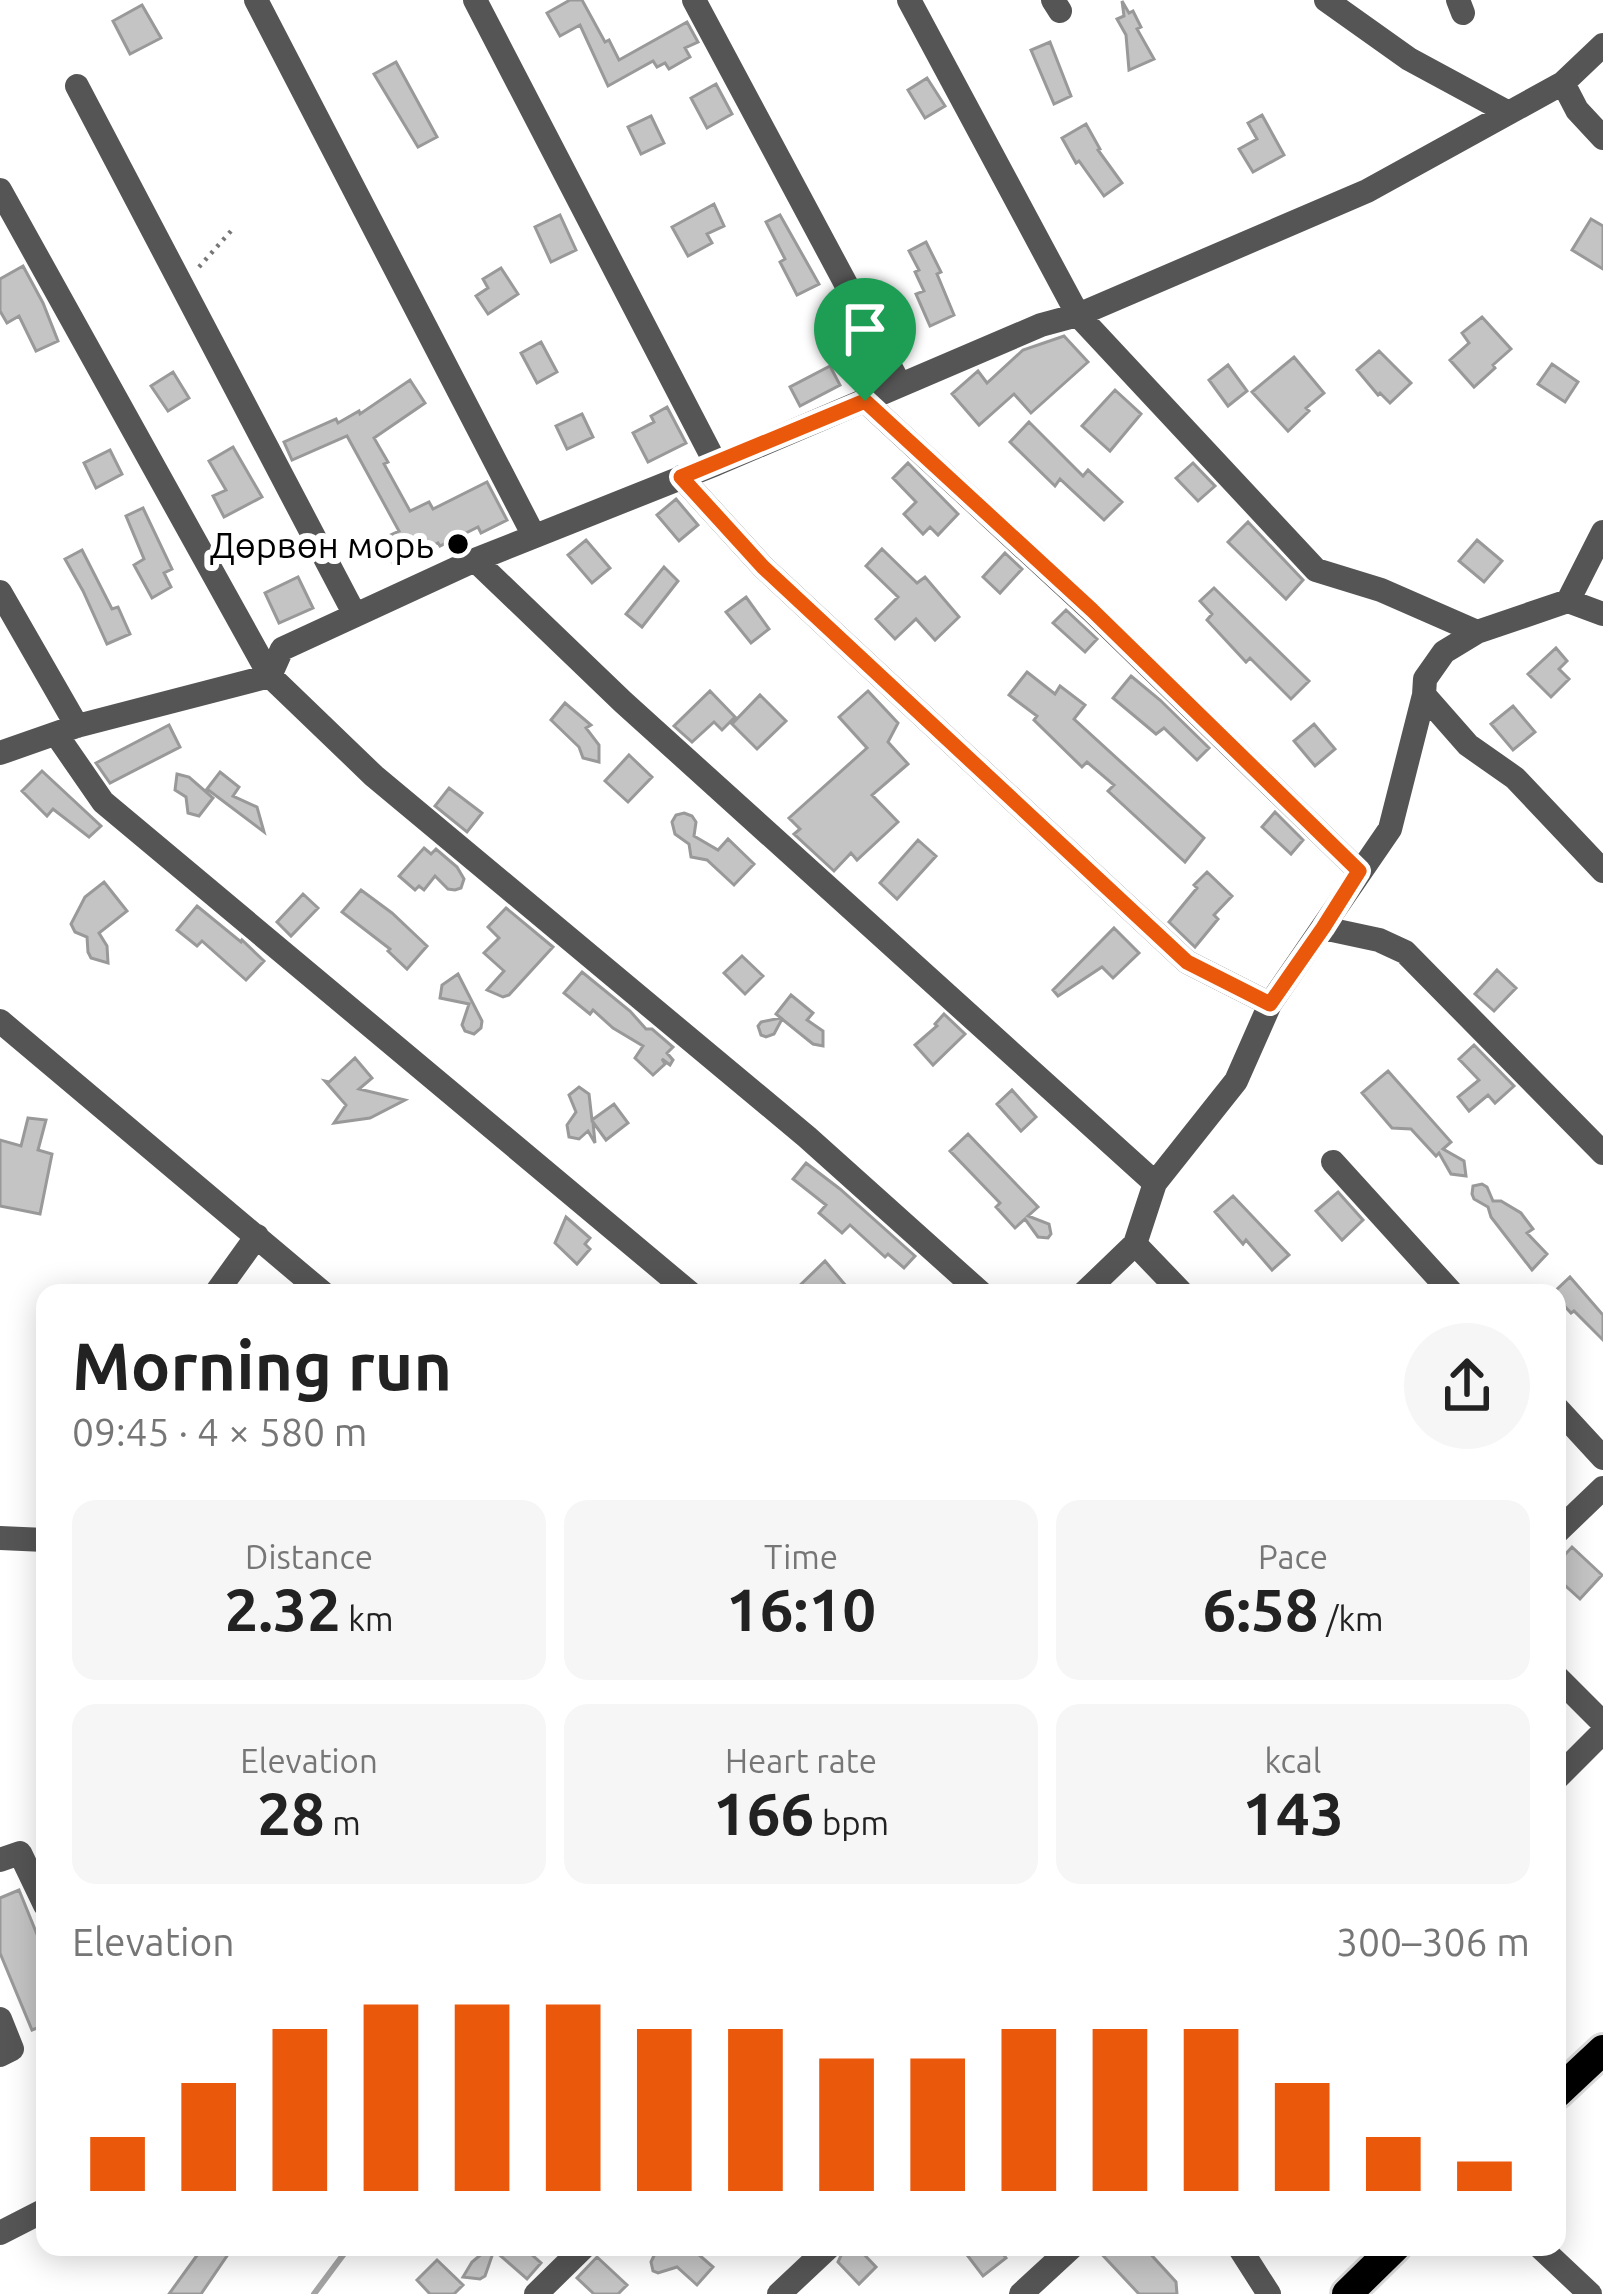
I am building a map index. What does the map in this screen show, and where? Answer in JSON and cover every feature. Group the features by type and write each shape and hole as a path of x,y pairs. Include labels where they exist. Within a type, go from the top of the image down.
{"main road":[{"path":"1566,2085 1603,2050"},
{"path":"1347,2294 1386,2256"}],"street":[{"path":"256,0 534,536"},
{"path":"475,0 716,464"},
{"path":"694,0 900,385"},
{"path":"909,0 1078,315 1316,570 1381,590 1477,632"},
{"path":"1326,0 1409,59 1507,112"},
{"path":"270,676 282,649 476,560 1041,325 1078,315 1367,191 1563,82 1603,45"},
{"path":"1563,82 1577,110 1603,138"},
{"path":"77,86 355,615"},
{"path":"0,190 270,676 374,776 807,1137 971,1284"},
{"path":"865,401 1092,610 1359,871"},
{"path":"681,477 763,567 1187,962 1270,1004"},
{"path":"1568,601 1603,532"},
{"path":"476,560 623,702 1155,1183"},
{"path":"0,592 103,802 679,1284"},
{"path":"1093,1284 1135,1244 1155,1183 1236,1081 1270,1004 1390,829 1425,679 1444,652 1477,632 1568,601 1603,614"},
{"path":"0,753 66,730 270,676"},
{"path":"1424,695 1468,745 1515,778 1603,872"},
{"path":"1323,928 1379,940 1405,952 1603,1153"},
{"path":"0,1022 312,1284"},
{"path":"1333,1162 1444,1284"},
{"path":"222,1284 256,1236"},
{"path":"1135,1244 1173,1284"},
{"path":"1566,1418 1603,1458"},
{"path":"1566,1523 1603,1488"},
{"path":"0,1538 36,1540"},
{"path":"1566,1687 1603,1727 1566,1768"},
{"path":"0,1860 20,1852 36,1886"},
{"path":"0,2019 12,2049 0,2055"},
{"path":"0,2233 36,2215"},
{"path":"536,2294 575,2256"},
{"path":"779,2294 820,2256"},
{"path":"1021,2294 1062,2256"},
{"path":"1245,2256 1269,2294"},
{"path":"1550,2256 1591,2294"}],"path":[{"path":"181,284 231,231"}],"building":[{"path":"570,0 582,0 619,60 687,22 698,42 685,48 690,57 669,69 653,61 608,86 580,25 560,36 547,13"},
{"path":"1122,1 1129,13 1133,11 1154,59 1129,70 1126,35 1117,19 1124,16"},
{"path":"142,5 161,38 130,54 113,21"},
{"path":"1050,42 1071,96 1054,104 1031,50"},
{"path":"396,62 437,137 418,147 374,74"},
{"path":"927,78 945,106 925,118 908,90"},
{"path":"716,84 732,114 707,128 691,98"},
{"path":"1262,115 1284,155 1253,172 1239,149 1257,139 1248,123"},
{"path":"651,116 664,143 641,154 628,127"},
{"path":"1086,124 1122,183 1104,196 1062,138"},
{"path":"714,204 724,226 707,234 712,243 688,256 672,227"},
{"path":"560,215 576,250 551,262 535,227"},
{"path":"780,215 819,284 797,295 766,222"},
{"path":"1591,219 1603,226 1603,269 1572,250"},
{"path":"926,242 954,315 930,326 916,294 924,291 909,251"},
{"path":"23,266 58,341 36,351 19,316 7,323 0,311 0,279"},
{"path":"501,268 518,294 488,314 476,296 488,288 483,279"},
{"path":"1482,317 1511,349 1474,387 1450,360 1469,343 1462,333"},
{"path":"1064,336 1088,362 1031,413 1014,394 979,425 952,394 978,371 987,383 1023,350"},
{"path":"541,342 557,372 537,383 521,353"},
{"path":"1379,351 1411,383 1390,403 1357,370"},
{"path":"1294,357 1324,393 1288,431 1252,392"},
{"path":"1552,364 1578,382 1565,402 1538,384"},
{"path":"1228,365 1247,391 1228,406 1209,380"},
{"path":"830,366 840,385 800,406 790,387"},
{"path":"173,372 189,398 168,411 151,386"},
{"path":"410,380 425,403 374,438 410,511 429,502 433,509 487,482 507,520 481,533 478,527 393,564 382,539 399,531 347,436 292,460 284,442 336,419 338,423 360,414"},
{"path":"1115,390 1141,414 1110,451 1082,426"},
{"path":"667,407 686,443 648,462 633,433 654,422 651,416"},
{"path":"582,414 593,437 567,449 556,426"},
{"path":"1029,422 1083,476 1088,470 1122,502 1104,520 1060,479 1055,486 1010,442"},
{"path":"233,447 262,497 224,517 213,496 226,490 209,461"},
{"path":"110,450 122,474 96,488 84,463"},
{"path":"908,463 958,514 938,535 930,527 923,534 904,514 916,502 893,478"},
{"path":"1193,463 1215,486 1198,501 1176,478"},
{"path":"676,499 698,525 679,541 657,515"},
{"path":"143,508 172,569 164,573 171,587 152,598 134,565 144,559 126,516"},
{"path":"1248,522 1303,580 1286,599 1228,542"},
{"path":"586,540 610,568 592,583 568,555"},
{"path":"1477,540 1502,561 1484,582 1459,561"},
{"path":"882,549 917,583 925,577 959,617 935,640 916,619 895,639 876,619 898,597 866,566"},
{"path":"82,550 130,634 107,644 65,559"},
{"path":"1005,553 1022,569 1000,593 983,577"},
{"path":"664,567 678,581 642,627 626,614"},
{"path":"298,577 313,608 279,623 265,593"},
{"path":"1214,588 1309,681 1291,699 1250,658 1246,662 1207,620 1212,614 1200,601"},
{"path":"746,597 769,629 751,643 726,612"},
{"path":"1066,610 1097,639 1085,652 1053,623"},
{"path":"1556,648 1567,661 1559,669 1569,679 1551,697 1528,674"},
{"path":"1027,672 1055,694 1060,686 1085,705 1074,719 1204,838 1185,862 1108,791 1114,785 1087,762 1082,767 1034,720 1037,716 1009,695"},
{"path":"1131,676 1209,748 1197,760 1164,728 1156,734 1113,698"},
{"path":"710,691 735,717 722,730 714,722 692,742 674,726"},
{"path":"868,691 898,723 888,742 908,764 872,795 898,822 857,860 851,853 834,871 794,834 800,829 789,818 867,748 839,717"},
{"path":"760,695 786,721 757,749 732,724"},
{"path":"565,703 591,725 586,728 599,745 599,762 583,758 579,747 551,720"},
{"path":"1513,706 1535,732 1513,750 1491,724"},
{"path":"1314,724 1335,749 1315,766 1294,741"},
{"path":"169,725 180,747 110,783 96,763"},
{"path":"629,755 652,777 628,802 605,781"},
{"path":"42,771 101,826 89,837 53,809 47,816 22,791"},
{"path":"220,772 239,787 233,796 257,807 264,832 207,789"},
{"path":"177,774 189,777 213,798 199,816 188,813 186,797 175,790"},
{"path":"449,788 482,813 467,832 435,806"},
{"path":"1275,812 1303,840 1291,854 1262,827"},
{"path":"684,813 696,822 694,836 718,850 728,839 754,864 734,885 707,860 691,857 689,844 675,834 672,822"},
{"path":"918,840 936,856 897,899 880,883"},
{"path":"424,848 431,854 436,849 457,867 464,879 461,888 448,889 435,876 424,890 419,886 415,890 399,876"},
{"path":"1207,872 1232,896 1195,947 1169,922"},
{"path":"104,882 127,911 99,933 107,946 108,963 91,958 87,937 75,932 71,924 85,897"},
{"path":"361,890 427,946 407,969 390,949 342,912"},
{"path":"303,894 318,908 291,936 277,922"},
{"path":"197,906 264,961 246,980 202,941 197,946 177,930"},
{"path":"506,908 553,947 503,997 487,990 504,971 484,953 499,938 488,927"},
{"path":"1114,928 1139,953 1113,978 1102,967 1058,996 1053,990"},
{"path":"742,956 763,976 745,994 724,973"},
{"path":"1497,970 1516,988 1494,1011 1475,994"},
{"path":"582,972 673,1047 667,1053 673,1060 670,1065 662,1059 665,1064 653,1075 635,1058 643,1046 564,993"},
{"path":"458,974 482,1021 474,1034 462,1025 469,1004 440,998 442,985"},
{"path":"791,995 813,1013 807,1020 823,1031 823,1046 813,1044 782,1019 774,1034 761,1035 761,1022 781,1018 776,1014"},
{"path":"944,1014 965,1034 933,1065 915,1045"},
{"path":"1474,1045 1514,1086 1495,1103 1488,1095 1469,1111 1458,1097 1479,1080 1459,1059"},
{"path":"355,1058 372,1078 359,1089 405,1100 370,1118 334,1123 346,1105 325,1081"},
{"path":"1388,1071 1451,1142 1443,1149 1464,1161 1466,1176 1451,1174 1439,1153 1436,1156 1411,1129 1392,1128 1362,1093"},
{"path":"579,1087 589,1094 592,1120 614,1104 628,1123 606,1140 593,1122 595,1143 588,1131 579,1139 569,1137 567,1125 576,1112 569,1095"},
{"path":"1012,1090 1036,1117 1021,1131 997,1104"},
{"path":"28,1118 46,1120 38,1150 52,1154 40,1214 0,1206 0,1140 21,1146"},
{"path":"968,1134 1038,1207 1028,1216 1049,1224 1048,1238 1038,1237 1025,1219 1015,1228 996,1207 1000,1203 950,1151"},
{"path":"806,1163 915,1256 904,1268 850,1225 842,1233 819,1213 826,1205 793,1179"},
{"path":"1482,1184 1493,1201 1521,1213 1533,1229 1527,1233 1547,1254 1532,1270 1488,1207 1474,1199 1473,1186"},
{"path":"1338,1192 1363,1220 1342,1240 1316,1211"},
{"path":"1233,1196 1289,1255 1272,1270 1215,1212"},
{"path":"566,1217 590,1238 585,1244 590,1249 577,1264 555,1243"},
{"path":"825,1261 844,1284 801,1284"},
{"path":"1570,1277 1603,1315 1603,1340 1566,1308 1563,1284"},
{"path":"1572,1547 1602,1575 1580,1599 1566,1586 1566,1553"},
{"path":"19,1890 36,1932 36,2028 32,2030 0,1953 0,1898"},
{"path":"196,2256 227,2256 201,2294 169,2294"},
{"path":"479,2256 492,2256 480,2279 463,2277"},
{"path":"501,2256 533,2256 541,2263 527,2279"},
{"path":"654,2256 700,2256 713,2267 697,2285 677,2267 653,2271"},
{"path":"841,2256 866,2256 876,2267 859,2284 838,2262"},
{"path":"968,2256 1005,2256 1006,2258 983,2276"},
{"path":"1103,2256 1152,2256 1176,2282 1177,2294 1139,2294"},
{"path":"597,2257 627,2285 618,2294 594,2294 577,2278"},
{"path":"437,2260 463,2285 454,2294 430,2294 417,2280"}],"waterway":[{"path":"314,2294 342,2256"}],"place":[{"name":"Дөрвөн морь","path":"458,544"}],"route":[{"path":"865,401 1092,610 1359,871 1270,1004 1187,962 763,567 681,477 865,401"}]}
